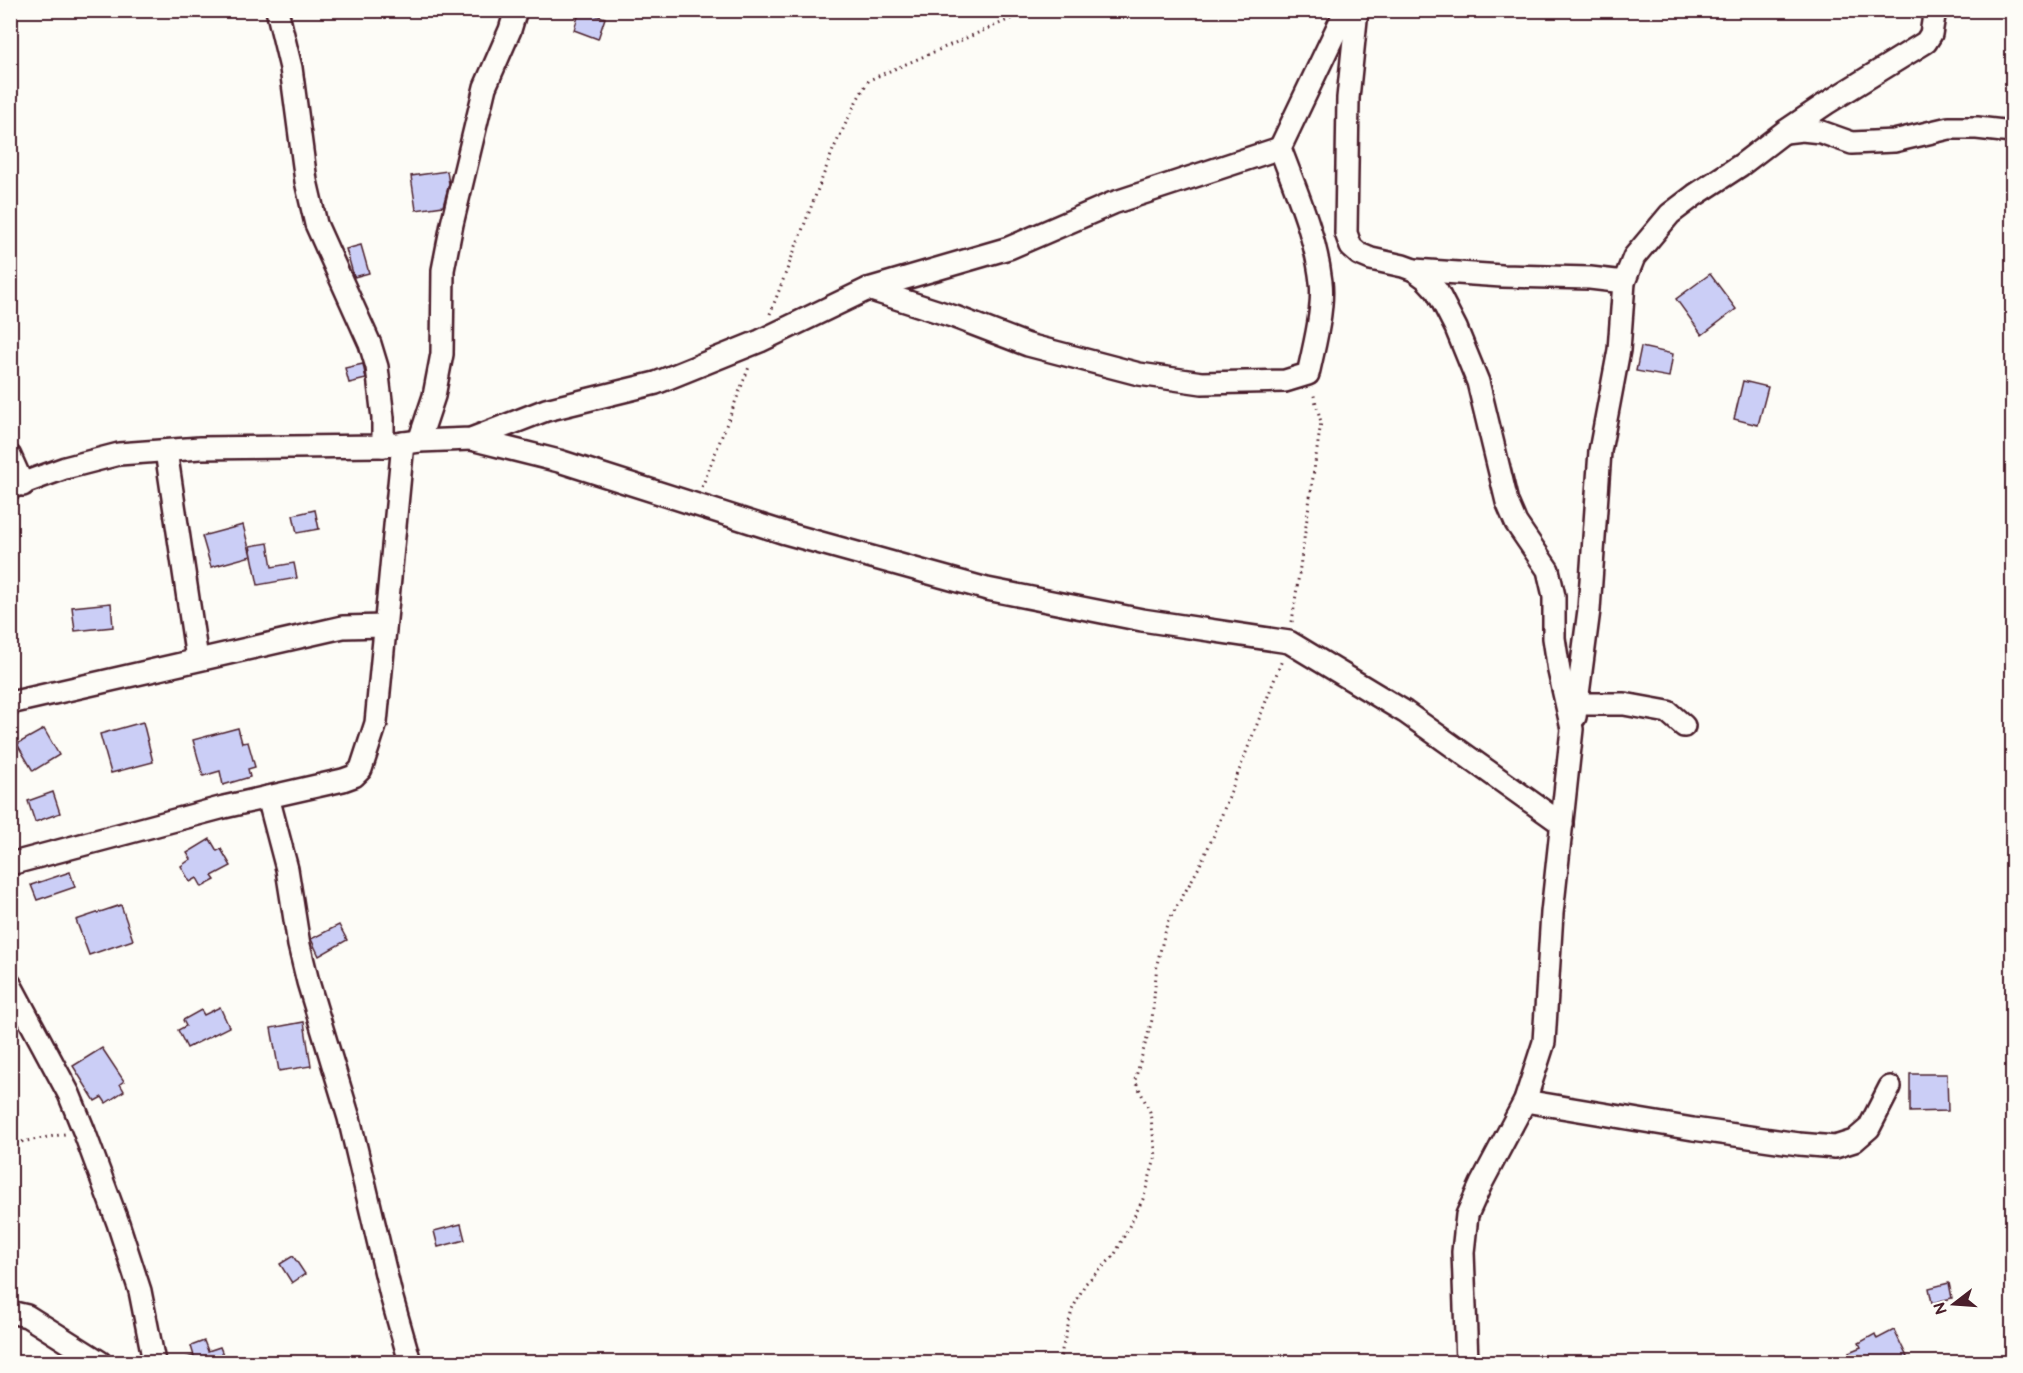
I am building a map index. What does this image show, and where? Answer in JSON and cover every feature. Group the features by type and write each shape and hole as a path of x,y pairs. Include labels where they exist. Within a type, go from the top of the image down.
{"street":[{"path":"277,10 291,68 306,181 316,224 370,344 377,367 383,418 402,443"},
{"path":"10,864 224,807 343,780 354,776 362,769 376,723 402,443 434,396 442,354 444,270 452,224 485,87 510,30 516,10"},
{"path":"868,289 955,317 1028,345 1139,374 1202,383 1285,381 1308,374 1317,336 1321,284 1312,239 1281,148 1342,18 1351,10"},
{"path":"1357,10 1348,98 1346,233 1351,247 1359,254 1403,266 1425,278 1437,291 1456,328 1478,382 1507,502 1516,523 1548,570 1554,596 1554,638 1558,670 1572,729"},
{"path":"1467,1362 1463,1252 1467,1215 1481,1184 1526,1101 1544,1042 1552,913 1572,729 1589,610 1600,451 1619,350 1624,282 1634,257 1670,214 1827,103 1917,49 1926,42 1931,34 1935,10"},
{"path":"1784,132 1802,130 1821,132 1852,143 1894,141 1949,128 2013,132"},
{"path":"471,439 546,410 656,383 760,341 868,289 1009,248 1113,203 1281,148"},
{"path":"1414,270 1502,276 1590,278 1624,282"},
{"path":"10,456 17,486 65,468 119,454 200,448 471,439 559,460 785,533 987,589 1142,620 1290,642 1405,712 1562,824"},
{"path":"166,451 197,659"},
{"path":"10,703 343,627 385,626"},
{"path":"1577,704 1624,704 1668,712 1684,726"},
{"path":"268,797 284,859 308,982 350,1118 391,1295 410,1362"},
{"path":"10,984 69,1094 84,1131 140,1291 154,1362"},
{"path":"1526,1101 1693,1129 1835,1147 1854,1141 1869,1128 1890,1087"},
{"path":"10,1312 27,1316 100,1362"}],"path":[{"path":"694,505 833,150 856,100 869,80 1031,10"},
{"path":"1059,1362 1072,1310 1085,1284 1114,1256 1143,1199 1156,1156 1150,1112 1135,1080 1152,1020 1157,964 1167,924 1214,836 1290,642 1321,422 1308,374"},
{"path":"10,1144 84,1131"}],"building":[{"path":"580,10 605,18 598,39 574,30"},
{"path":"447,171 449,184 443,206 416,210 411,176"},
{"path":"361,245 369,273 354,277 346,249"},
{"path":"1710,274 1736,309 1702,335 1676,299"},
{"path":"1641,347 1673,354 1669,377 1636,371"},
{"path":"363,364 366,379 349,383 345,368"},
{"path":"1743,381 1768,387 1758,425 1734,419"},
{"path":"315,510 319,529 297,533 293,515"},
{"path":"243,525 251,556 211,567 202,536"},
{"path":"268,543 272,567 294,563 297,578 258,585 250,546"},
{"path":"111,603 113,627 75,631 72,607"},
{"path":"143,722 153,762 111,773 100,734"},
{"path":"238,728 242,743 248,742 255,767 248,769 250,777 223,785 220,771 203,776 193,740"},
{"path":"44,729 59,755 33,771 17,744"},
{"path":"53,792 60,813 35,822 28,801"},
{"path":"210,839 217,851 221,849 231,866 212,876 215,880 202,887 197,878 190,882 181,866 191,859 187,853"},
{"path":"70,872 75,887 37,900 31,885"},
{"path":"121,905 133,940 89,955 76,920"},
{"path":"339,925 347,940 319,956 311,939"},
{"path":"220,1007 229,1027 187,1048 178,1030 186,1026 183,1020 201,1010 204,1015"},
{"path":"304,1022 311,1066 279,1071 271,1028"},
{"path":"102,1048 124,1081 120,1084 124,1091 106,1103 102,1097 95,1101 73,1066"},
{"path":"1910,1074 1947,1074 1948,1111 1910,1112"},
{"path":"461,1224 465,1240 438,1247 434,1231"},
{"path":"293,1256 305,1274 292,1283 280,1264"},
{"path":"1949,1283 1952,1298 1932,1303 1929,1288"},
{"path":"1894,1330 1907,1357 1896,1362 1854,1362 1849,1352 1861,1347 1859,1343 1875,1334 1877,1339"},
{"path":"204,1341 208,1351 220,1347 226,1362 182,1362 181,1360 194,1356 191,1346"}]}
